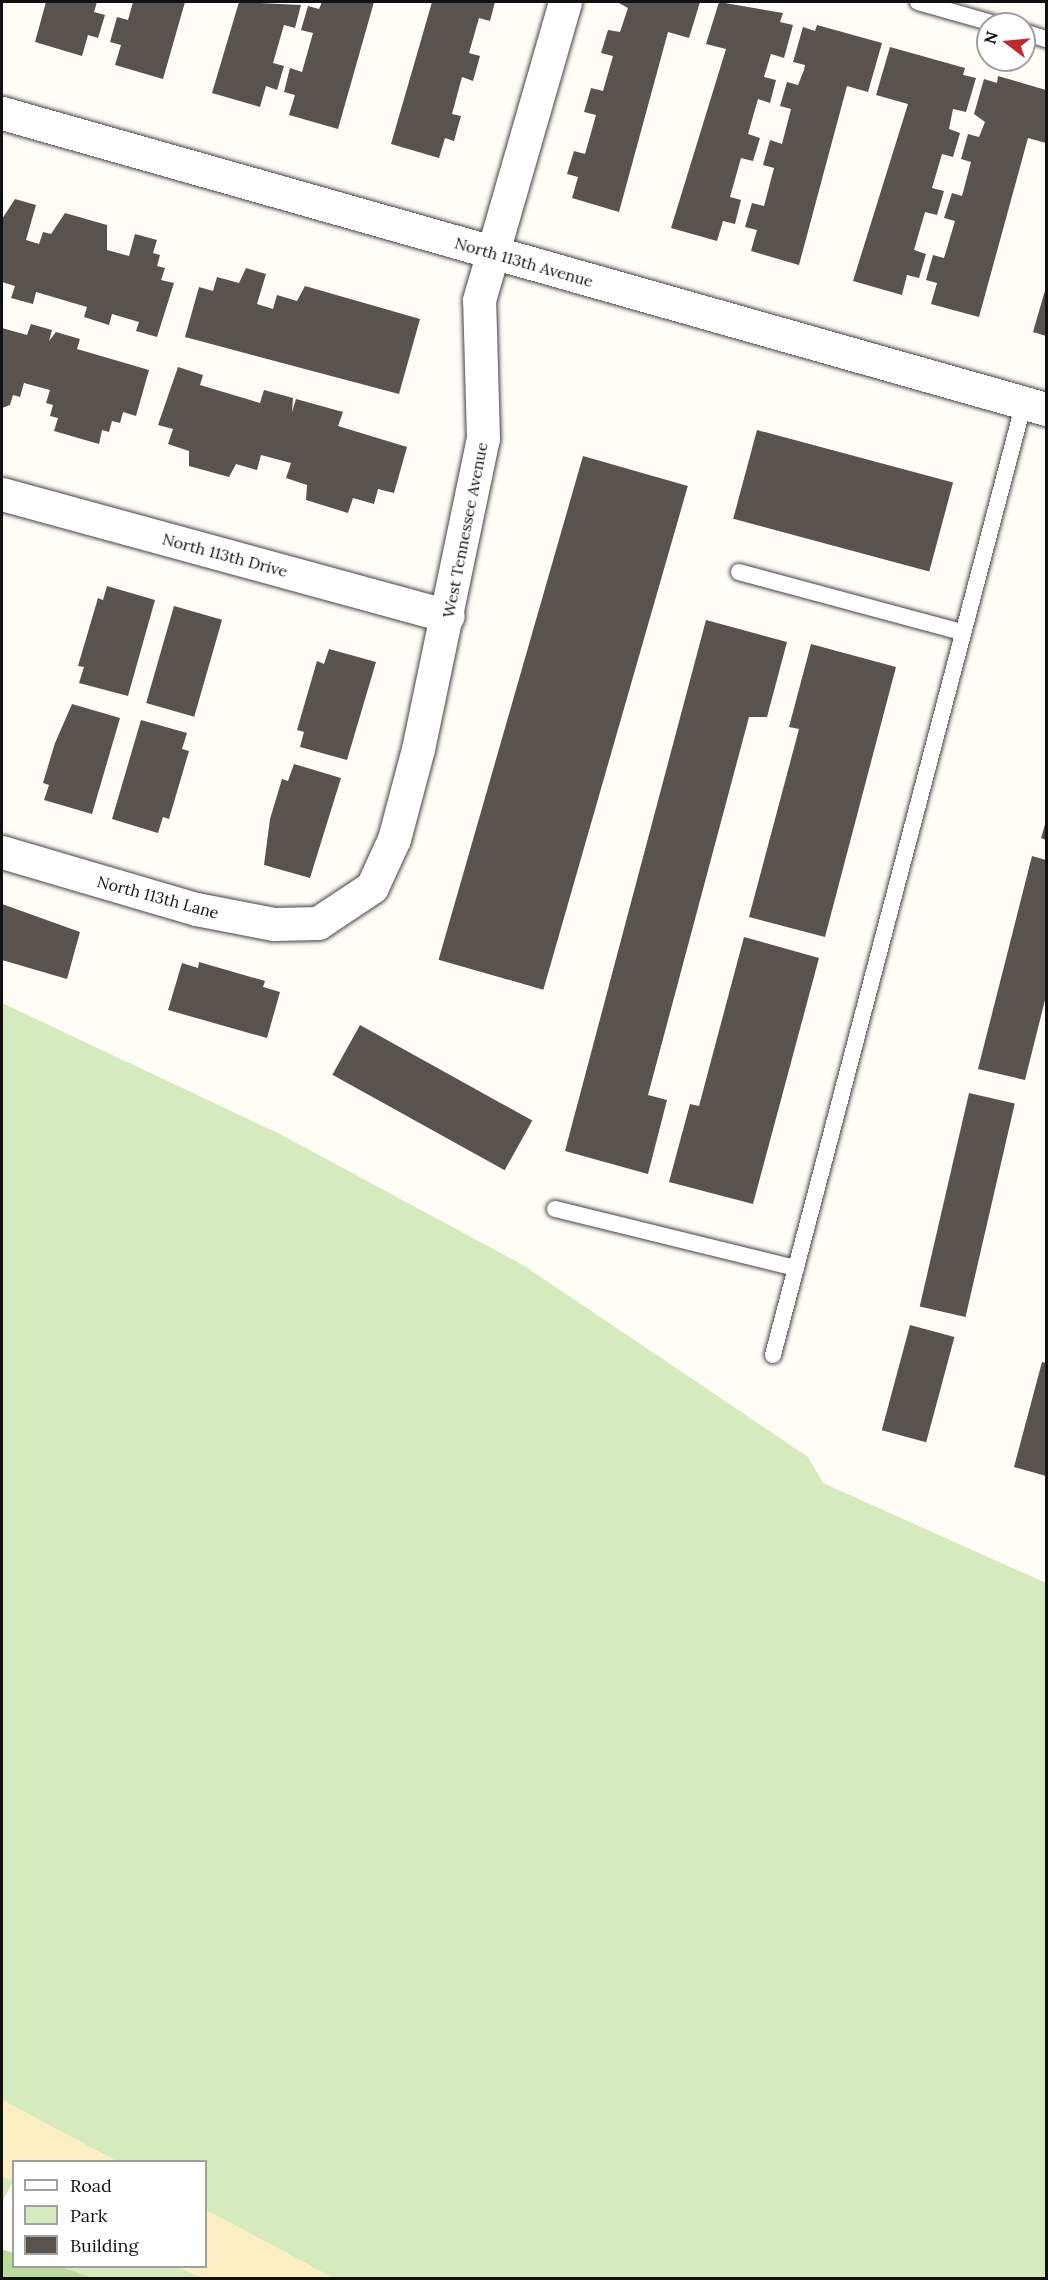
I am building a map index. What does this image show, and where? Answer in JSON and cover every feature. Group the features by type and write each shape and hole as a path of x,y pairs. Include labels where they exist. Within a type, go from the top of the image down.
{"street":[{"name":"West Tennessee Avenue","path":"318,923 372,887 394,840 448,616 483,439 479,300 490,252 565,2"},
{"name":"North 113th Avenue","path":"2,113 1035,406"},
{"name":"North 113th Drive","path":"2,494 448,616"},
{"name":"North 113th Lane","path":"2,852 195,909 274,924 318,923"}],"lane":[{"path":"918,2 976,19"},
{"path":"773,1354 962,632 1035,406"},
{"path":"739,572 962,632"},
{"path":"555,1209 796,1268"}],"green space":[{"path":"2,1003 278,1133 523,1265 808,1457 823,1483 1046,1583 1046,2278 333,2278 207,2211 207,2160 114,2160 2,2100"},
{"path":"2,2175 12,2181 12,2184 2,2202"},
{"path":"2,2249 12,2253 12,2268 65,2268 92,2278 2,2278"},
{"path":"65,2268 181,2268 202,2278 92,2278"}],"sand":[{"path":"2,2100 114,2160 12,2160 12,2180 2,2175"},
{"path":"207,2211 333,2278 202,2278 181,2268 207,2268"}],"building":[{"path":"46,2 97,2 94,12 105,15 98,38 88,35 82,56 35,42"},
{"path":"133,2 185,2 163,79 115,65 121,45 110,42 117,17 128,20"},
{"path":"239,2 301,5 295,28 284,25 273,63 284,66 277,90 266,86 260,107 212,93"},
{"path":"322,2 374,2 338,129 289,115 295,95 284,92 290,68 302,72 313,33 301,30 308,6 319,9"},
{"path":"432,2 495,2 490,21 479,18 469,53 480,56 473,81 462,77 452,114 461,116 454,141 445,138 439,158 391,144"},
{"path":"617,2 700,2 689,38 668,32 619,212 572,198 578,177 567,174 574,151 585,154 596,115 584,112 591,88 603,91 613,56 601,53 608,30 620,32 628,8"},
{"path":"719,2 783,13 780,22 793,25 784,58 771,54 764,77 776,80 770,103 758,99 748,134 760,138 753,161 741,158 730,197 741,200 735,224 723,221 717,241 671,228 726,49 706,44"},
{"path":"817,25 882,43 868,92 847,86 799,265 751,251 757,230 745,227 752,203 764,206 774,168 763,165 770,140 782,144 791,109 780,106 787,82 798,85 804,70 805,65 793,62 803,27 815,31"},
{"path":"890,47 965,68 963,75 976,78 966,112 953,109 949,129 960,133 953,157 942,154 932,188 944,191 937,215 925,212 914,250 926,254 919,278 907,275 902,295 853,281 908,104 876,95"},
{"path":"998,76 1046,90 1046,143 1028,138 979,317 931,304 937,283 926,280 933,255 944,258 955,221 944,218 952,193 962,196 971,162 961,159 968,134 979,137 985,122 974,114 984,79 997,83"},
{"path":"15,199 36,205 26,240 39,244 43,232 51,234 65,213 107,225 107,250 129,256 135,234 157,240 153,253 160,255 157,266 165,268 161,280 174,283 157,337 136,331 139,322 112,314 109,325 84,317 87,307 36,292 33,304 11,298 15,286 2,282 2,219"},
{"path":"246,268 266,274 257,304 273,309 277,295 297,301 305,286 420,319 399,394 185,337 199,287 213,291 217,277 239,283"},
{"path":"1046,287 1046,336 1033,332"},
{"path":"31,324 52,330 49,341 56,332 80,339 77,349 149,370 136,416 123,412 120,423 112,421 109,432 102,430 99,444 54,431 58,418 50,416 53,405 46,403 50,390 24,383 20,397 13,395 10,405 2,408 2,328 27,335"},
{"path":"178,367 203,375 200,385 260,403 264,390 293,398 292,412 296,399 343,412 338,426 407,447 394,493 378,489 374,504 353,498 348,513 306,500 307,485 286,478 291,463 261,455 257,470 236,464 229,477 189,466 189,451 168,444 173,429 158,425"},
{"path":"757,430 953,483 929,571 733,519"},
{"path":"583,456 688,486 543,990 439,960"},
{"path":"107,586 155,600 128,696 79,683 84,667 78,666 98,598 103,600"},
{"path":"174,606 222,620 194,717 146,703"},
{"path":"706,620 787,642 767,717 749,717 648,1095 667,1100 648,1174 565,1151"},
{"path":"811,644 896,667 825,937 749,917 799,729 789,727"},
{"path":"329,649 376,662 347,760 300,747 304,732 297,730 317,661 324,664"},
{"path":"72,704 120,718 92,814 44,800 49,785 43,783 55,743"},
{"path":"141,720 187,733 182,749 189,751 169,819 163,817 158,833 112,819"},
{"path":"294,764 341,778 310,878 264,865 270,819 282,779 288,781"},
{"path":"1046,821 1046,840 1041,838"},
{"path":"1032,856 1046,860 1046,996 1025,1080 978,1069"},
{"path":"2,904 80,932 67,979 2,960"},
{"path":"744,937 819,958 753,1204 669,1182 690,1104 699,1106"},
{"path":"199,962 265,981 263,987 280,992 267,1038 168,1010 182,963 198,968"},
{"path":"360,1025 532,1121 505,1170 332,1075"},
{"path":"969,1093 1015,1104 966,1317 920,1306"},
{"path":"910,1325 954,1337 926,1442 882,1430"},
{"path":"1042,1362 1046,1363 1046,1476 1014,1467"}]}
